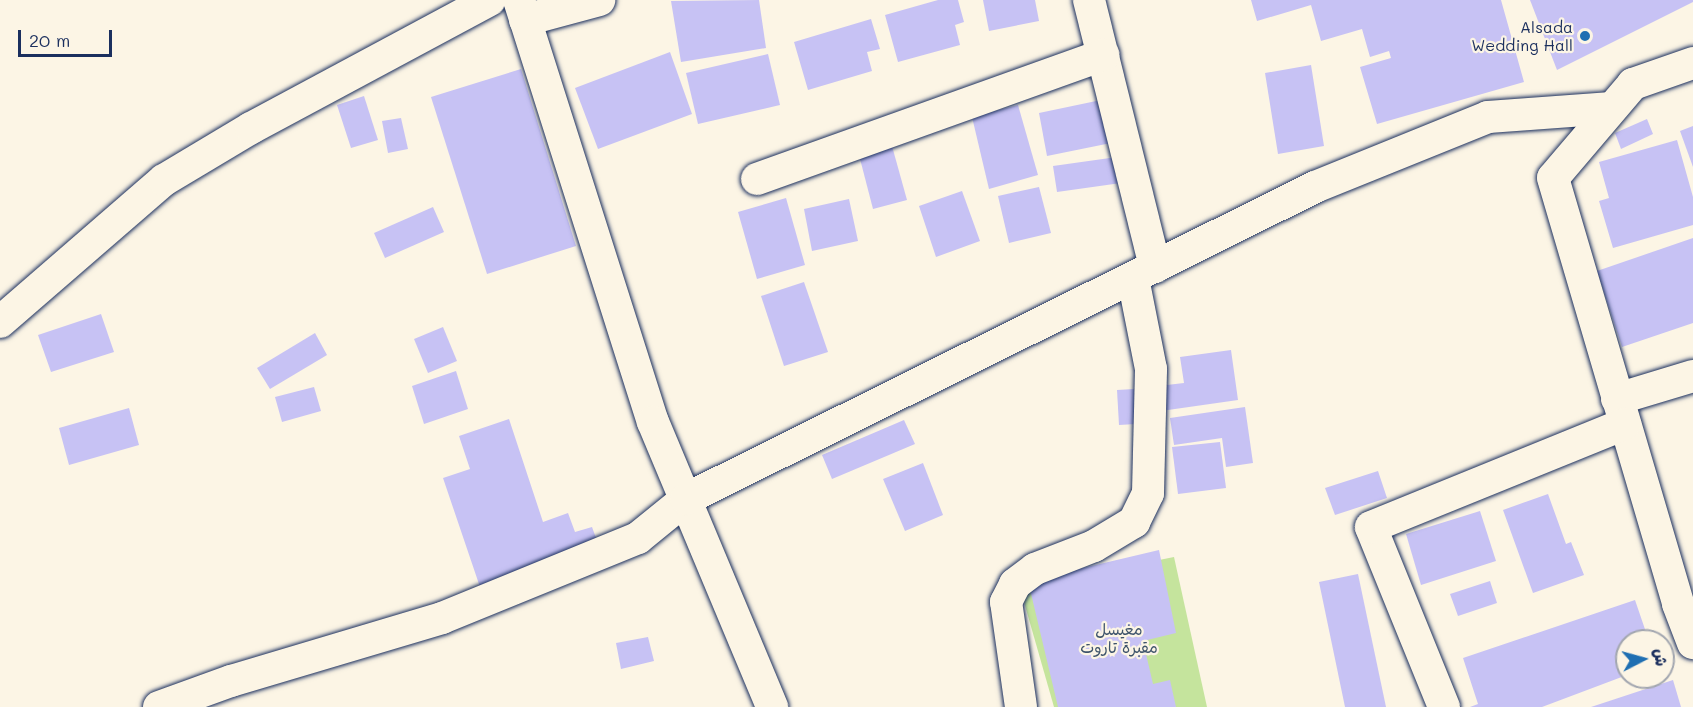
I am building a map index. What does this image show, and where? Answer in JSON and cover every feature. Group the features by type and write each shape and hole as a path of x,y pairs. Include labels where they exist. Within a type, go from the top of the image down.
{"street":[{"path":"0,322 164,180 250,128 490,0"},
{"path":"598,0 522,10 653,422 772,707"},
{"path":"1021,707 1006,602 1015,584 1035,569 1094,546 1134,522 1148,493 1151,369 1144,272 1102,55 1089,0"},
{"path":"757,179 1102,55"},
{"path":"1693,63 1633,84 1553,178 1678,604 1693,643"},
{"path":"159,707 231,681 442,618 638,538 686,499 1315,187 1488,117 1612,108"},
{"path":"1444,707 1371,527 1621,412 1693,376"}],"green space":[{"name":"مغيسل مقبرة تاروت","path":"1174,557 1207,707 1054,707 1020,588"}],"building":[{"path":"759,0 766,48 681,62 671,1"},
{"path":"938,0 958,0 964,22 955,25 960,45 898,62 885,15"},
{"path":"983,0 1035,0 1039,21 989,31"},
{"path":"1251,0 1501,0 1524,82 1377,124 1360,67 1391,58 1389,51 1370,57 1362,29 1321,41 1311,5 1257,21"},
{"name":"Alsada Wedding Hall","path":"1530,0 1693,0 1693,2 1557,70"},
{"path":"871,19 880,49 867,52 872,71 808,90 794,42"},
{"path":"670,52 692,114 598,149 575,88"},
{"path":"768,54 780,105 698,124 686,73"},
{"path":"1311,65 1324,146 1278,154 1265,73"},
{"path":"521,69 576,246 487,274 431,97"},
{"path":"364,96 378,140 351,148 337,105"},
{"path":"1101,100 1111,143 1047,156 1039,113"},
{"path":"1018,105 1038,175 989,189 972,117"},
{"path":"401,118 408,149 388,153 382,121"},
{"path":"1647,119 1653,134 1621,149 1615,133"},
{"path":"1693,126 1693,167 1680,131"},
{"path":"1677,140 1693,197 1693,225 1613,248 1599,201 1609,198 1599,162"},
{"path":"892,146 907,200 873,209 859,155"},
{"path":"1117,157 1121,183 1057,192 1053,166"},
{"path":"1039,187 1051,233 1009,243 998,196"},
{"path":"962,191 980,241 936,257 919,206"},
{"path":"786,198 805,265 757,279 738,212"},
{"path":"849,199 858,241 812,251 804,209"},
{"path":"433,207 444,232 385,258 374,233"},
{"path":"1693,238 1693,323 1622,347 1597,271"},
{"path":"804,282 828,352 784,366 761,296"},
{"path":"101,314 114,352 51,372 38,335"},
{"path":"443,327 457,361 428,373 414,339"},
{"path":"315,333 327,355 270,389 257,368"},
{"path":"1231,350 1238,400 1161,411 1158,386 1184,383 1180,357"},
{"path":"456,371 468,409 424,424 412,386"},
{"path":"314,387 321,411 282,422 275,397"},
{"path":"1134,389 1136,424 1119,425 1117,390"},
{"path":"1245,407 1253,463 1226,467 1222,438 1174,445 1170,418"},
{"path":"129,408 139,445 69,465 59,428"},
{"path":"509,419 543,522 568,513 575,532 592,527 600,549 481,590 443,478 470,469 459,436"},
{"path":"904,420 915,444 832,479 822,455"},
{"path":"1220,442 1226,488 1178,494 1172,447"},
{"path":"923,463 943,515 905,531 883,479"},
{"path":"1378,471 1387,498 1335,515 1325,488"},
{"path":"1548,494 1566,544 1571,542 1584,575 1533,593 1503,510"},
{"path":"1480,511 1496,561 1421,585 1406,534"},
{"name":"مغيسل مقبرة تاروت","path":"1159,550 1176,633 1143,641 1153,684 1170,680 1176,707 1058,707 1028,581"},
{"path":"1358,574 1386,707 1345,707 1319,582"},
{"path":"1490,581 1497,603 1458,616 1450,594"},
{"path":"1635,600 1645,629 1615,629 1615,680 1542,707 1470,707 1478,704 1463,658"},
{"path":"648,637 654,661 621,669 616,643"},
{"path":"1675,687 1681,707 1591,707 1646,689 1675,689"}],"place":[{"name":"Alsada Wedding Hall","path":"1585,36"}]}
